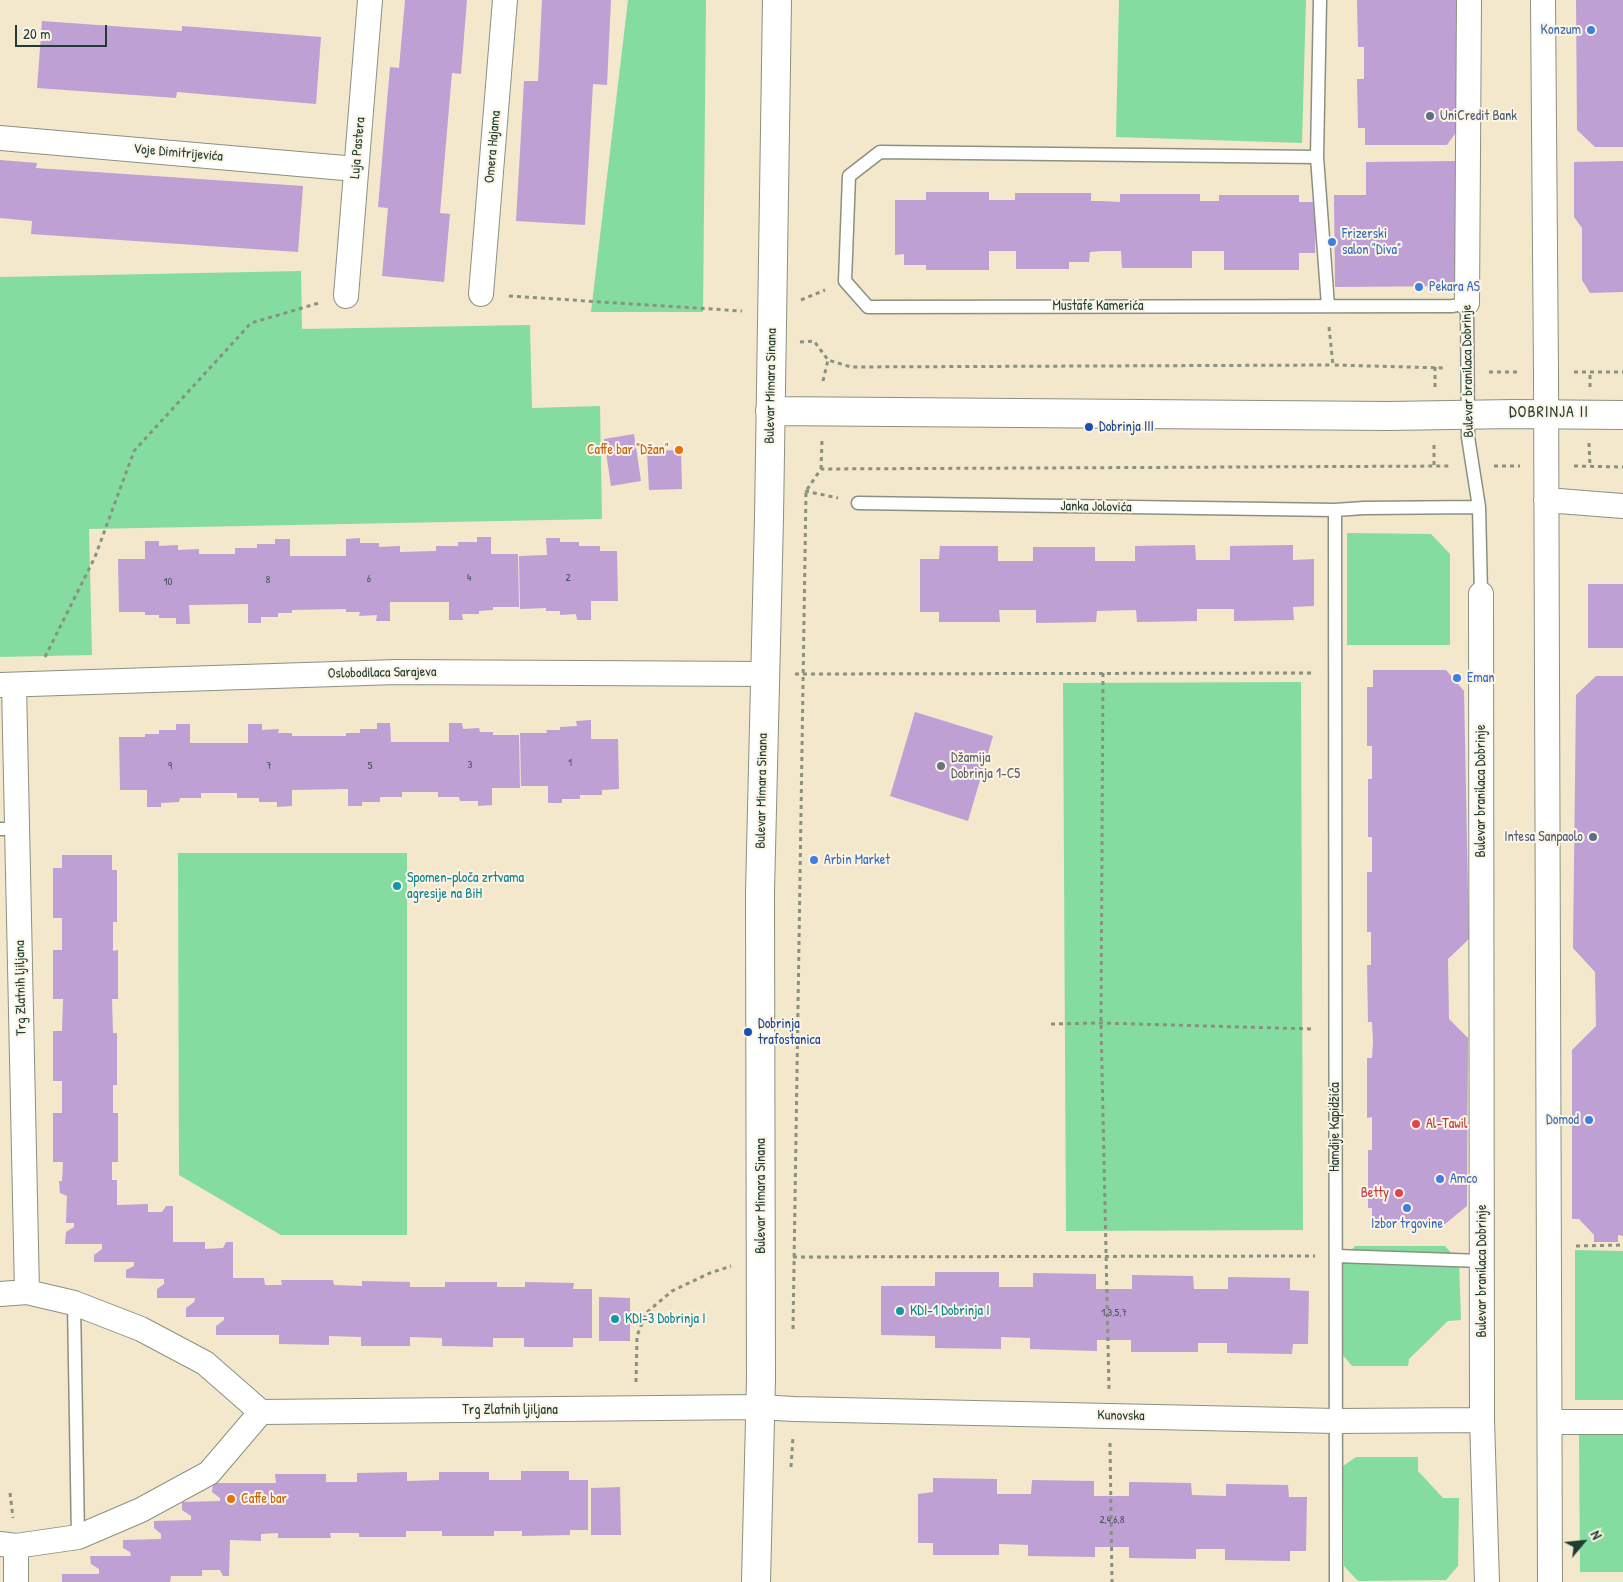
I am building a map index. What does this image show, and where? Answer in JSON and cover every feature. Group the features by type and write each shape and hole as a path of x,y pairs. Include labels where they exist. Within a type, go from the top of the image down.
{"street":[{"name":"Luja Pastera","path":"346,296 370,0"},
{"name":"Omera Hajama","path":"481,294 505,0"},
{"name":"Bulevar Mimara Sinana","path":"756,1582 761,1257 760,892 772,342 777,0"},
{"name":"Bulevar branilaca Dobrinje","path":"1467,303 1469,0"},
{"path":"1543,0 1550,1582"},
{"name":"Voje Dimitrijevića","path":"0,138 356,169"},
{"path":"770,411 1388,416 1623,415"},
{"path":"1546,500 1623,506"},
{"name":"Bulevar branilaca Dobrinje","path":"1481,594 1482,1420 1487,1582"},
{"name":"Oslobodilaca Sarajeva","path":"15,685 396,672 765,674"},
{"name":"Trg Zlatnih ljiljana","path":"15,685 9,829 27,1292"},
{"path":"0,1294 27,1292 74,1303 141,1329 205,1362 260,1412 209,1474 140,1510 78,1537 8,1545 16,1582"},
{"name":"Trg Zlatnih ljiljana","path":"260,1412 759,1407"},
{"name":"Kunovska","path":"759,1407 1109,1416 1336,1420 1482,1420"},
{"path":"1550,1422 1623,1422"}],"lane":[{"path":"1320,0 1317,157 1328,306"},
{"path":"845,281 849,176 880,152 1317,157"},
{"name":"Mustafe Kamerića","path":"845,281 868,307 1453,306 1467,303"},
{"name":"Bulevar branilaca Dobrinje","path":"1467,303 1468,437 1479,507 1481,594"},
{"name":"Janka Jolovića","path":"858,503 1335,510 1479,507"},
{"name":"Hamdije Kapidžića","path":"1335,510 1336,1582"},
{"path":"1336,1256 1482,1261"},
{"path":"74,1303 78,1537"}],"path":[{"path":"481,294 772,313 845,281"},
{"path":"15,685 95,557 134,451 251,322 346,296"},
{"path":"772,342 814,341 828,360 851,367 1333,365"},
{"path":"793,1332 806,491 821,470 1472,466 1623,467"},
{"path":"769,493 806,491 858,503"},
{"path":"765,674 1335,672"},
{"path":"1103,673 1101,1023 1112,1582"},
{"path":"1051,1024 1101,1023 1335,1030"},
{"path":"1550,1246 1623,1245"},
{"path":"640,1409 636,1384 637,1336 646,1313 672,1291 710,1273 761,1257 1336,1256"},
{"path":"790,1476 794,1409"}],"green space":[{"path":"628,0 706,0 703,312 591,312"},
{"path":"1119,0 1306,0 1302,143 1116,137"},
{"path":"301,271 302,329 530,325 532,408 600,406 602,519 89,529 92,655 0,657 0,277"},
{"path":"1347,533 1431,534 1450,554 1450,645 1347,645"},
{"path":"1301,682 1303,1230 1066,1231 1063,683"},
{"path":"178,853 407,853 407,1235 281,1235 179,1175"},
{"path":"1355,1246 1445,1246 1459,1262 1461,1320 1448,1321 1409,1359 1408,1366 1352,1366 1342,1354 1343,1259"},
{"path":"1575,1250 1623,1251 1623,1400 1575,1400"},
{"path":"1579,1435 1623,1435 1623,1572 1580,1572"},
{"path":"1356,1457 1418,1457 1418,1471 1443,1498 1459,1498 1458,1566 1446,1580 1358,1581 1344,1566 1343,1466"}],"building":[{"path":"405,0 467,0 461,74 452,73 440,213 450,214 444,282 382,276 388,208 378,207 390,67 399,68"},
{"path":"542,0 611,0 607,85 593,84 585,225 516,221 524,81 538,81"},
{"path":"1357,0 1460,0 1462,124 1447,145 1365,145 1365,128 1358,128 1357,79 1364,79 1364,47 1358,47"},
{"path":"1576,0 1623,0 1623,147 1595,147 1577,130"},
{"path":"42,21 182,31 182,26 321,37 316,104 177,92 176,98 37,88"},
{"path":"0,160 37,163 36,168 303,186 298,252 31,234 32,221 0,218"},
{"path":"1460,161 1461,286 1335,287 1334,195 1366,195 1366,162"},
{"path":"1623,161 1623,292 1590,293 1582,280 1582,228 1574,217 1574,162"},
{"path":"926,192 989,192 989,200 1015,200 1015,193 1091,193 1091,201 1120,202 1120,194 1200,194 1200,201 1219,201 1219,195 1299,195 1299,202 1316,202 1315,253 1299,253 1299,270 1224,270 1224,251 1192,251 1192,268 1122,268 1121,251 1102,251 1090,252 1089,262 1069,262 1069,269 1016,269 1016,251 989,251 989,270 926,270 926,265 904,265 904,254 895,255 895,200 926,200"},
{"path":"634,434 641,481 611,486 604,439"},
{"path":"681,450 682,489 649,490 647,451"},
{"path":"477,537 491,537 491,554 518,554 519,607 493,607 493,610 479,611 479,614 462,614 463,620 449,620 449,602 390,602 390,621 376,621 377,615 359,616 360,612 346,612 346,609 292,610 292,613 278,613 278,617 261,617 261,623 248,623 248,604 189,605 190,624 176,624 176,618 159,618 159,615 145,615 145,612 119,612 118,559 145,559 145,541 159,541 159,546 178,545 178,550 199,549 199,554 235,554 235,548 257,548 257,544 275,544 275,539 290,539 290,556 346,556 346,539 360,538 360,543 379,543 379,547 400,546 400,552 436,551 436,546 458,546 458,542 477,542"},
{"path":"546,538 560,538 560,542 579,542 579,546 600,546 600,551 617,551 618,601 591,601 591,620 577,620 576,614 560,615 560,611 546,611 546,608 520,609 519,556 547,555"},
{"path":"1195,545 1196,560 1230,560 1230,546 1293,545 1293,560 1314,559 1314,606 1293,607 1294,620 1234,621 1234,609 1197,609 1197,621 1137,622 1136,610 1097,611 1096,622 1036,623 1036,610 999,610 1000,622 939,622 939,612 920,612 920,559 939,559 940,546 998,546 998,561 1033,561 1033,547 1095,547 1095,561 1135,561 1135,546"},
{"path":"1588,584 1623,584 1623,648 1588,648"},
{"path":"1373,670 1446,670 1464,691 1469,939 1448,959 1449,1019 1468,1038 1467,1206 1445,1224 1372,1224 1372,1208 1368,1208 1368,1150 1372,1150 1372,1117 1367,1118 1367,1058 1372,1058 1373,1041 1372,1022 1368,1022 1367,965 1371,965 1371,932 1367,932 1367,872 1372,872 1372,837 1368,837 1368,779 1372,779 1372,746 1367,746 1367,687 1373,687"},
{"path":"1596,676 1623,676 1623,1236 1618,1235 1618,1242 1594,1242 1594,1235 1579,1219 1572,1219 1572,1050 1596,1026 1595,972 1573,948 1576,695"},
{"name":"Džamija Dobrinja 1-C5","path":"915,712 993,736 968,821 890,796"},
{"path":"591,720 591,739 618,739 619,789 602,790 602,795 580,795 580,799 562,799 562,803 548,803 548,786 521,786 520,733 547,733 546,730 560,730 560,727 577,726 576,721"},
{"path":"377,723 390,723 391,742 449,742 449,723 462,723 463,729 479,728 480,732 493,732 493,735 519,735 520,788 492,788 492,805 478,806 478,801 460,801 459,797 438,797 438,792 402,792 402,797 380,797 380,802 362,802 362,806 348,806 348,789 292,790 292,806 277,807 277,802 259,802 259,798 237,798 237,793 201,793 201,798 180,798 179,802 161,803 161,807 147,807 147,790 120,790 119,737 145,737 145,734 159,734 159,730 176,730 176,724 190,724 190,743 248,743 248,724 262,724 262,730 279,729 278,733 292,733 292,736 346,736 346,733 360,733 360,729 377,729"},
{"path":"62,855 112,855 112,870 117,870 117,922 113,922 113,951 118,950 118,999 112,999 113,1033 117,1033 117,1085 113,1085 113,1113 118,1113 118,1162 112,1162 112,1180 117,1180 117,1205 148,1204 148,1212 162,1212 166,1206 173,1206 173,1242 205,1242 205,1249 223,1248 226,1242 233,1242 233,1278 264,1278 265,1285 282,1285 281,1280 333,1280 334,1285 362,1286 362,1281 410,1282 410,1287 445,1287 445,1282 497,1282 497,1287 525,1287 525,1282 574,1283 573,1289 592,1289 592,1338 573,1338 573,1347 524,1347 524,1338 493,1338 493,1347 442,1346 442,1338 410,1337 410,1346 361,1346 361,1337 329,1336 329,1345 279,1344 279,1335 216,1335 216,1326 224,1320 224,1317 186,1317 186,1308 194,1302 195,1298 157,1298 157,1289 164,1284 164,1279 126,1278 126,1270 134,1266 134,1262 94,1262 94,1255 102,1249 102,1244 65,1244 66,1232 74,1227 74,1223 66,1223 67,1196 60,1193 59,1181 62,1181 63,1162 53,1162 53,1113 62,1113 62,1081 53,1081 53,1031 62,1031 63,999 53,999 53,950 62,950 62,918 53,918 53,868 62,868"},
{"path":"935,1272 999,1272 999,1287 1033,1287 1033,1273 1096,1274 1096,1289 1132,1289 1132,1275 1193,1276 1194,1289 1228,1289 1228,1277 1290,1278 1290,1290 1309,1291 1308,1344 1293,1344 1292,1354 1227,1353 1227,1343 1198,1343 1198,1352 1131,1352 1131,1340 1097,1340 1097,1351 1030,1349 1030,1338 1001,1337 1001,1349 935,1348 935,1336 881,1335 881,1286 935,1286"},
{"name":"KDI-3 Dobrinja I","path":"599,1297 630,1298 630,1341 599,1341"},
{"path":"521,1471 569,1471 569,1480 588,1480 588,1530 570,1530 570,1535 522,1536 522,1531 494,1531 494,1536 442,1536 442,1531 406,1531 406,1537 359,1537 359,1533 330,1533 331,1538 278,1538 278,1533 261,1534 261,1541 230,1540 229,1576 223,1576 220,1570 202,1570 202,1576 171,1576 170,1582 62,1582 62,1574 99,1574 99,1569 91,1564 90,1556 131,1556 130,1552 123,1548 123,1540 161,1539 161,1534 154,1528 154,1521 191,1520 191,1516 182,1510 182,1502 220,1501 220,1498 212,1492 213,1483 276,1483 275,1474 326,1474 326,1482 357,1482 357,1473 407,1472 407,1481 439,1480 439,1472 489,1472 489,1480 521,1480"},
{"path":"933,1478 997,1479 997,1494 1031,1494 1032,1480 1094,1481 1094,1496 1129,1496 1129,1482 1191,1483 1192,1495 1226,1496 1226,1484 1288,1485 1289,1497 1307,1497 1306,1551 1290,1551 1290,1561 1225,1560 1225,1549 1196,1549 1196,1559 1129,1558 1129,1547 1095,1547 1095,1557 1028,1556 1028,1545 999,1544 999,1555 933,1555 933,1543 918,1543 918,1494 933,1492"},
{"path":"620,1487 621,1535 591,1535 591,1488"}],"place":[{"name":"Konzum","path":"1591,30"},
{"name":"UniCredit Bank","path":"1430,116"},
{"name":"Frizerski salon \"Diva\"","path":"1332,242"},
{"name":"Pekara AS","path":"1419,287"},
{"name":"Dobrinja III","path":"1089,427"},
{"name":"Caffe bar \"Džan\"","path":"679,450"},
{"name":"Eman","path":"1457,678"},
{"name":"Džamija Dobrinja 1-C5","path":"941,766"},
{"name":"Intesa Sanpaolo","path":"1593,837"},
{"name":"Arbin Market","path":"814,860"},
{"name":"Spomen-ploča zrtvama agresije na BiH","path":"397,886"},
{"name":"Dobrinja trafostanica","path":"748,1032"},
{"name":"Domod","path":"1589,1120"},
{"name":"Al-Tawil","path":"1416,1124"},
{"name":"Amco","path":"1440,1179"},
{"name":"Betty","path":"1399,1193"},
{"name":"Izbor trgovine","path":"1407,1208"},
{"name":"KDI-1 Dobrinja I","path":"900,1311"},
{"name":"KDI-3 Dobrinja I","path":"615,1319"},
{"name":"Caffe bar","path":"231,1499"}],"district":[{"name":"DOBRINJA II","path":"1549,413"}]}
